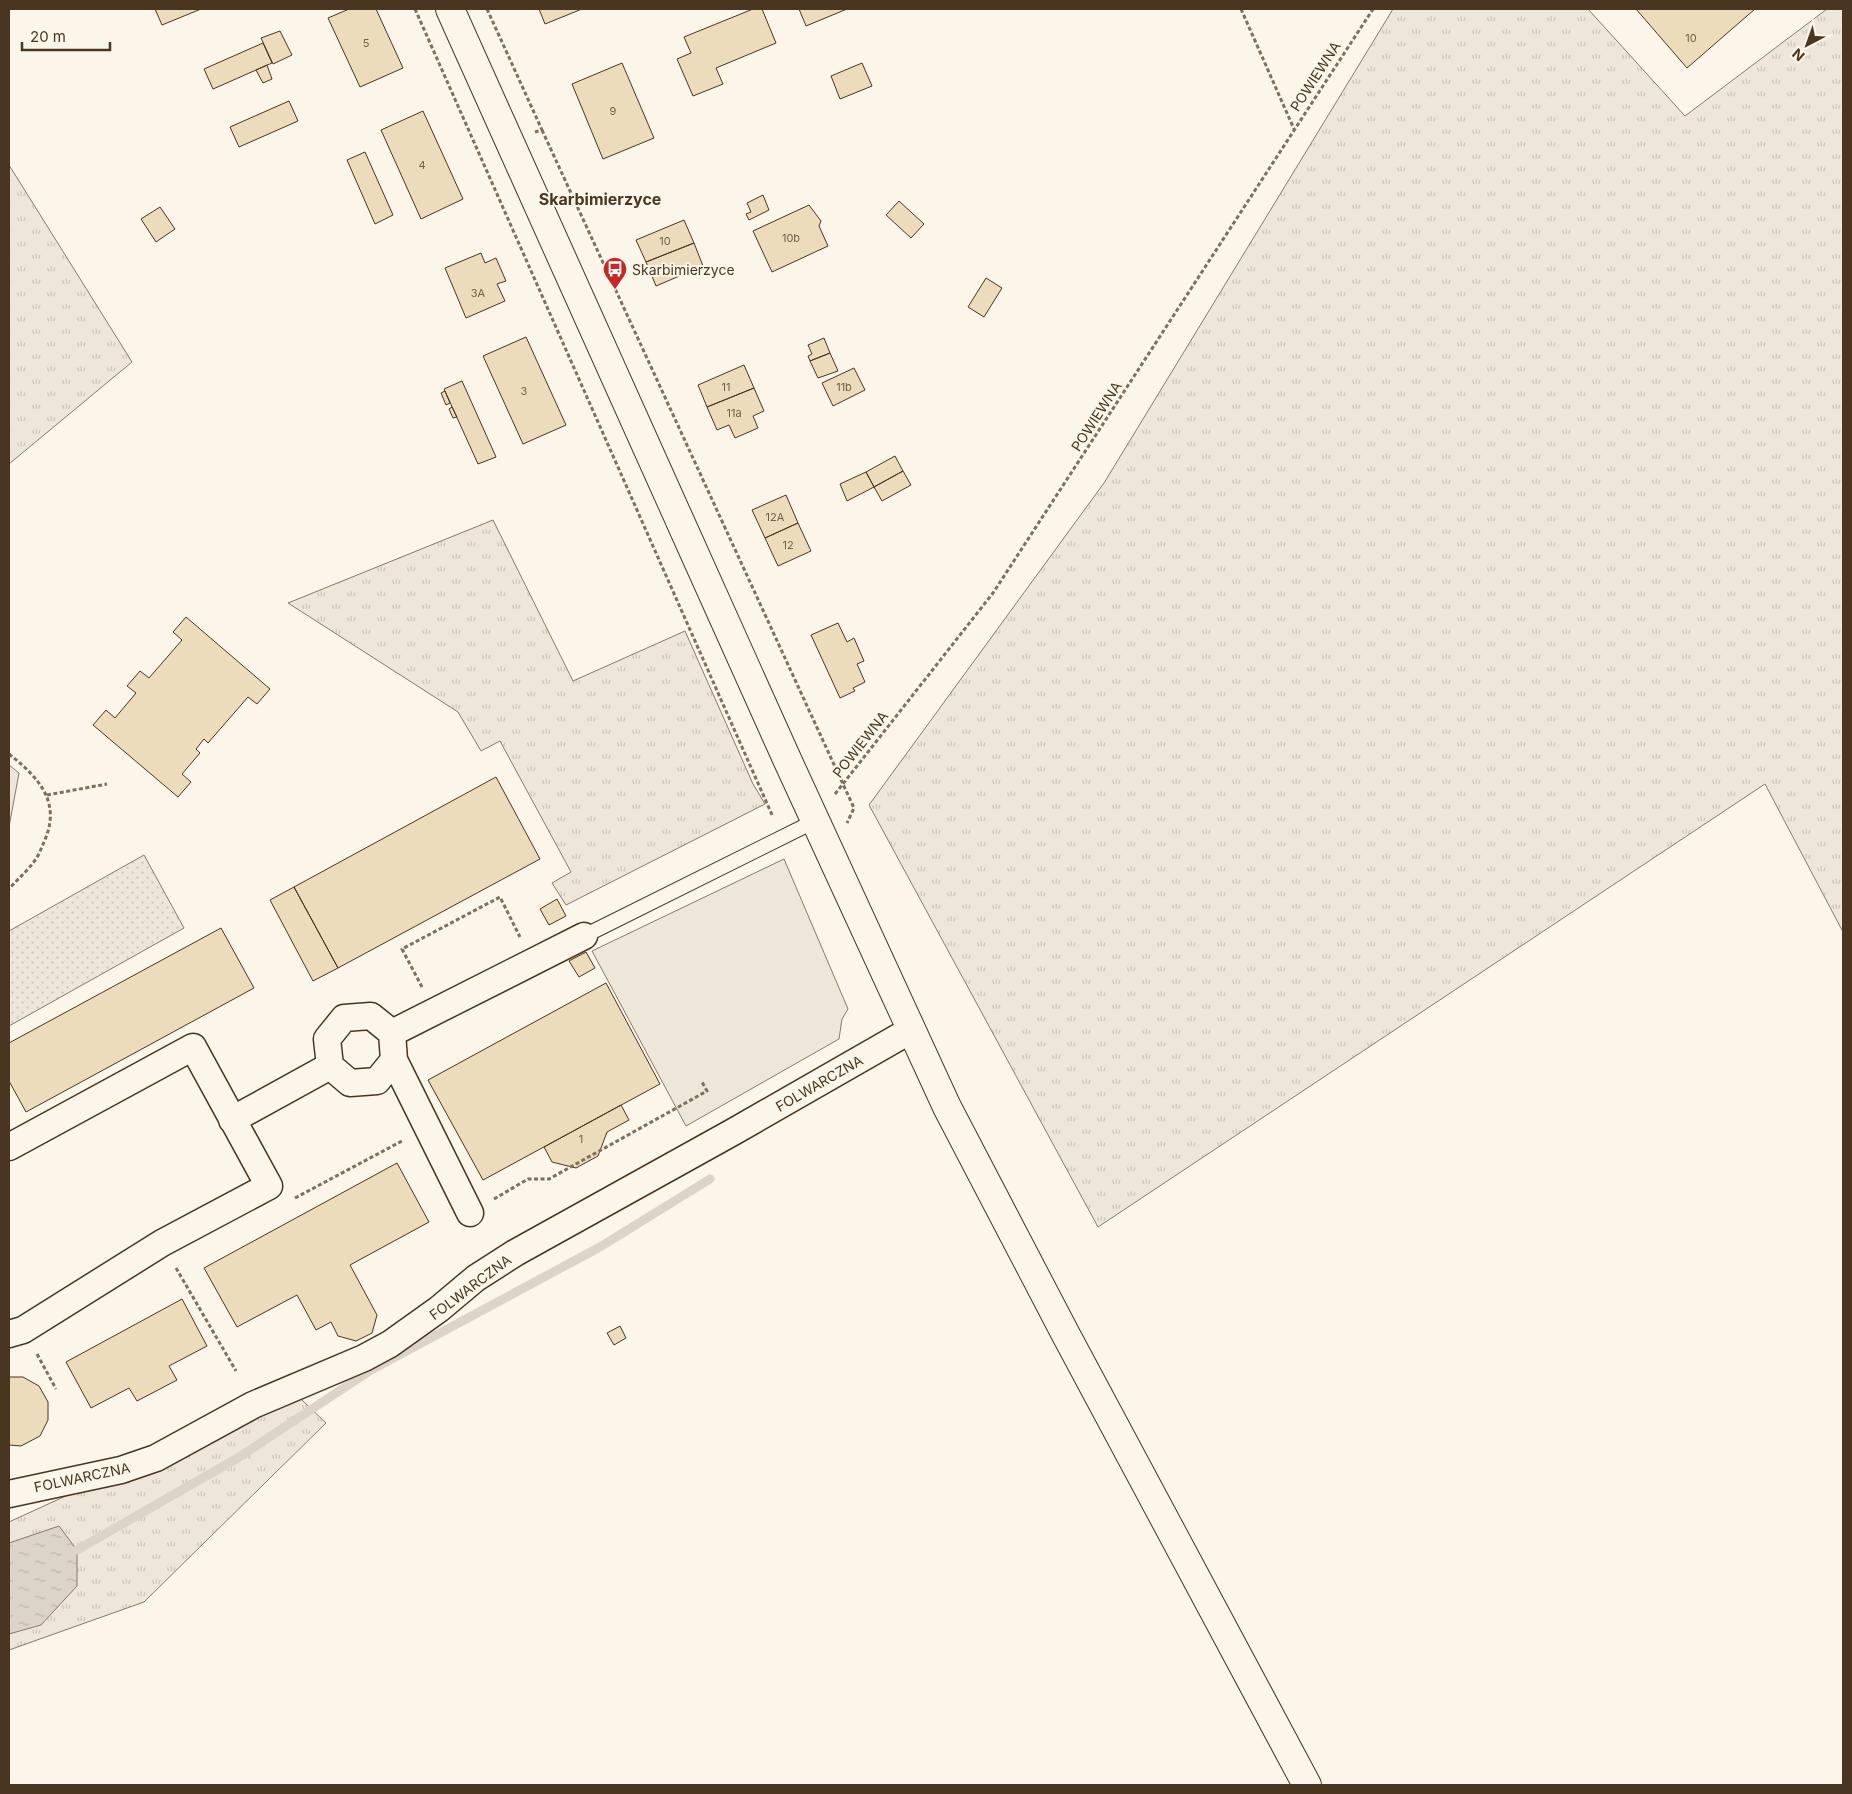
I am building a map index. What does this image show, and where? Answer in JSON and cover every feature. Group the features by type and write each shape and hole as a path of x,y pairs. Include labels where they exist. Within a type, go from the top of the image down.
{"main road":[{"path":"450,9 815,821 947,1107 1306,1785"}],"street":[{"path":"392,1033 584,936"},
{"path":"394,1060 377,1081 350,1083 330,1066 327,1039 344,1018 371,1016 392,1033 394,1060 470,1213"},
{"name":"FOLWARCZNA","path":"9,1494 139,1465 253,1405 364,1358 412,1330 476,1278 516,1253 911,1030"},
{"path":"9,1147 193,1047 269,1186 162,1243 16,1332"},
{"path":"232,1120 330,1066"}],"lane":[{"path":"584,936 815,821"}],"path":[{"path":"415,9 678,598 782,838"},
{"path":"1240,9 1294,129"},
{"name":"POWIEWNA","path":"815,821 993,593 1373,9"},
{"path":"542,130 842,785"},
{"path":"9,754 42,785 51,811 49,832 34,862 9,888"},
{"path":"47,795 107,784"},
{"path":"435,1012 402,949 500,897 532,963"},
{"path":"470,1213 528,1179 549,1179 707,1091 702,1082"},
{"path":"287,1202 427,1127"},
{"path":"162,1243 236,1371"},
{"path":"16,1332 56,1389"}],"green space":[{"path":"1393,9 1588,9 1685,116 1827,9 1843,9 1843,932 1765,784 1098,1227 869,805 1104,483"},
{"path":"9,165 132,362 9,464"},
{"path":"493,520 573,681 685,631 753,784 765,804 566,905 552,883 571,872 500,741 481,751 458,712 288,603"},
{"path":"9,765 19,773 9,827"},
{"path":"144,855 184,928 9,1026 9,931"},
{"path":"301,1399 326,1423 144,1602 9,1650 9,1522 70,1494"}],"shaded area":[{"path":"784,859 848,1009 842,1019 839,1039 686,1126 592,951"}],"water":[{"path":"59,1526 77,1550 77,1586 41,1625 9,1634 9,1543"}],"building":[{"path":"155,9 201,9 162,25"},
{"path":"349,9 376,9 403,68 360,87 328,18"},
{"path":"539,9 582,9 545,24"},
{"path":"753,9 762,9 776,43 716,68 723,84 693,96 677,59 691,53 684,37"},
{"path":"799,9 847,9 806,26"},
{"path":"1636,9 1755,9 1687,68"},
{"path":"280,31 292,55 273,64 261,38"},
{"path":"263,43 272,63 213,89 204,69"},
{"path":"622,63 654,138 603,159 572,84"},
{"path":"862,63 872,86 840,99 831,76"},
{"path":"267,65 272,79 263,83 256,70"},
{"path":"289,101 298,121 239,147 230,127"},
{"path":"423,111 463,199 421,219 381,130"},
{"path":"365,152 393,215 375,224 347,160"},
{"path":"763,195 769,210 749,220 746,214 751,212 747,203"},
{"path":"899,201 924,224 911,238 886,215"},
{"path":"809,205 821,221 819,226 828,246 772,272 753,231"},
{"path":"160,207 175,229 156,242 141,219"},
{"path":"684,220 694,243 646,262 636,240"},
{"path":"694,243 703,266 656,286 646,262"},
{"path":"481,253 485,263 496,258 506,281 497,284 505,301 466,318 445,268"},
{"path":"986,278 1002,288 984,317 968,307"},
{"path":"526,337 566,425 523,444 483,356"},
{"path":"824,338 830,353 810,361 808,356 812,354 808,345"},
{"path":"830,353 838,371 818,378 810,361"},
{"path":"744,365 754,388 707,407 698,385"},
{"path":"854,368 865,390 833,406 822,383"},
{"path":"462,381 496,457 478,464 444,389"},
{"path":"754,388 764,411 753,416 758,428 735,438 729,425 717,430 707,407"},
{"path":"445,391 450,403 446,405 441,393"},
{"path":"452,407 457,417 453,418 449,409"},
{"path":"895,456 903,471 874,487 866,472"},
{"path":"903,471 911,485 882,501 874,487"},
{"path":"866,472 874,487 847,501 840,484"},
{"path":"786,495 798,523 765,538 752,510"},
{"path":"798,523 811,551 778,566 765,538"},
{"path":"186,617 270,689 257,704 248,697 208,743 204,739 196,749 200,753 182,774 191,782 178,797 93,725 106,710 115,718 136,693 127,686 140,671 149,678 182,640 173,632"},
{"path":"838,623 847,642 854,638 864,661 857,664 865,682 853,688 855,691 840,698 811,635"},
{"path":"496,777 540,859 338,968 294,887"},
{"path":"294,887 338,968 313,981 270,900"},
{"path":"557,899 566,916 549,925 540,909"},
{"path":"221,928 254,988 26,1112 9,1081 9,1043"},
{"path":"586,952 595,968 579,977 569,961"},
{"path":"606,983 660,1084 483,1180 428,1080"},
{"path":"621,1105 629,1120 607,1132 598,1156 576,1168 552,1162 544,1147"},
{"path":"397,1163 429,1222 350,1265 377,1315 372,1333 356,1341 338,1336 331,1322 316,1330 297,1295 237,1327 204,1268"},
{"path":"182,1299 207,1346 169,1366 177,1380 137,1401 129,1388 91,1408 66,1362"},
{"path":"620,1326 626,1338 614,1345 607,1333"},
{"path":"9,1377 23,1377 39,1386 48,1402 48,1420 40,1436 21,1446 9,1445"}],"waterway":[{"path":"77,1550 236,1459 371,1370 600,1247 710,1179"}],"place":[{"name":"Skarbimierzyce","path":"615,290"}],"district":[{"name":"Skarbimierzyce","path":"600,199"}]}
